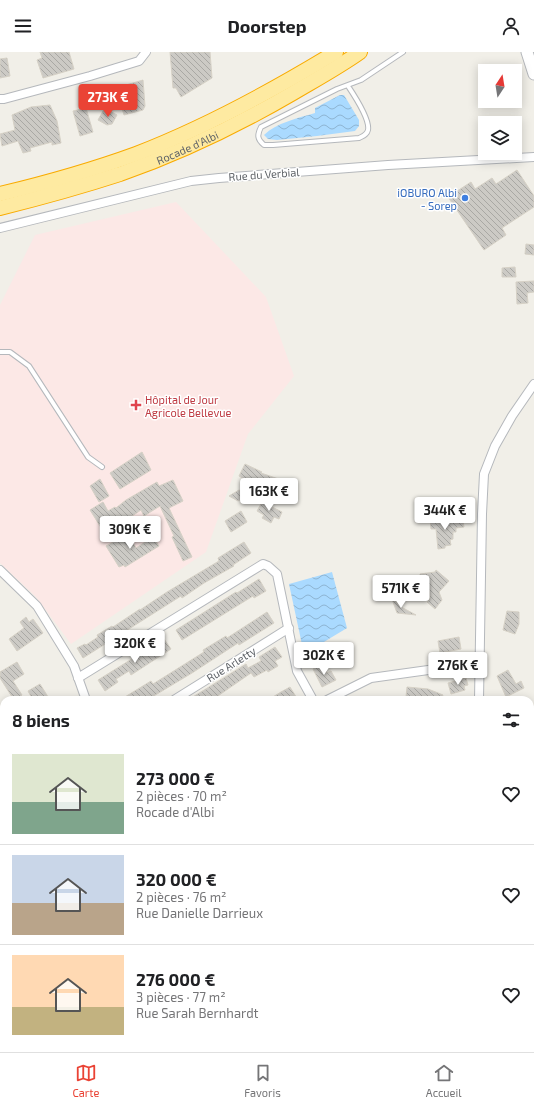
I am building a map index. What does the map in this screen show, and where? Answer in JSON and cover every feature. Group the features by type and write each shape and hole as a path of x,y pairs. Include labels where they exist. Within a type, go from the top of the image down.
{"highway":[{"name":"Rocade d'Albi","path":"0,194 91,170 179,136 269,92 336,52"},
{"name":"Rocade d'Albi","path":"0,208 64,192 120,173 193,145 270,106 360,52"}],"street":[{"path":"0,99 90,76 139,61 146,52"},
{"path":"527,52 534,74"},
{"name":"Rue du Verbial","path":"0,228 191,181 388,165 534,157"},
{"path":"479,696 484,474 495,446 512,416 534,384"},
{"path":"78,678 263,564 268,566 277,574 297,671 311,696"},
{"path":"0,570 37,606 74,666 85,696"},
{"name":"Rue Arletty","path":"180,696 288,628"},
{"path":"335,696 371,678 464,665 480,666"}],"lane":[{"path":"348,86 367,122 368,130 365,135 359,138 273,145 264,145 259,141 257,135 261,127 337,89 361,80 402,52"},
{"path":"0,352 10,352 29,366 88,457 102,467"}],"shaded area":[{"name":"Hôpital de Jour Agricole Bellevue","path":"176,202 266,297 294,376 248,434 206,552 71,644 36,597 0,563 0,305 35,235"}],"water":[{"path":"340,95 344,95 359,120 359,126 355,131 277,140 268,139 264,135 281,124 315,113 315,108"},
{"path":"332,572 347,628 304,654 289,584"}],"building":[{"path":"40,52 69,52 74,69 43,78 37,60 42,58"},
{"path":"170,52 210,52 212,78 181,97 176,88 173,88"},
{"path":"7,58 10,76 0,78 0,59"},
{"path":"143,80 145,106 143,110 124,115 116,88"},
{"path":"50,105 57,121 61,143 52,145 52,142 30,148 31,151 23,153 18,141 2,146 0,134 15,130 12,115 31,107"},
{"path":"86,108 93,132 80,136 73,111"},
{"path":"108,110 117,115 112,124 107,125 98,120 103,111"},
{"path":"517,170 534,196 534,207 502,228 506,235 484,250 448,197 471,182 475,189 492,178 496,184"},
{"path":"526,244 534,245 534,255 525,254"},
{"path":"515,267 516,277 502,277 502,268"},
{"path":"534,281 534,292 527,293 528,303 517,304 516,282"},
{"path":"142,452 151,470 120,489 110,473"},
{"path":"245,464 262,472 261,473 293,484 289,495 277,491 276,494 244,483 246,480 239,476"},
{"path":"100,479 109,496 99,502 90,486"},
{"path":"173,480 183,501 169,508 192,557 183,561 172,537 174,536 160,506 144,516 141,510 105,534 90,510 103,502 108,511 115,507 116,508 126,500 157,482 159,486"},
{"path":"239,490 248,495 238,501 229,496"},
{"path":"262,502 282,512 279,519 274,517 271,523 262,518 264,515 257,511"},
{"path":"241,511 247,522 231,532 225,521"},
{"path":"443,518 444,522 463,520 464,527 456,528 456,532 453,532 453,539 450,540 451,545 438,549 436,529 431,529 430,519"},
{"path":"128,534 136,548 153,537 159,546 125,567 124,565 119,567 106,546"},
{"path":"244,542 251,553 233,565 234,566 204,583 182,598 181,596 83,658 77,648 85,644 86,645 98,637 97,635 112,626 113,627 219,561 218,558"},
{"path":"436,570 449,581 439,592 442,600 435,609 427,602 430,598 429,589 420,590 420,574 435,572"},
{"path":"259,579 266,591 254,598 253,596 182,640 176,630"},
{"path":"392,599 403,608 416,615 397,613"},
{"path":"507,611 519,612 519,624 515,634 503,630"},
{"path":"267,612 274,623 239,645 238,643 154,696 127,696 151,681 153,684 204,652 203,650 226,636 227,638"},
{"path":"26,617 29,622 33,619 43,633 17,651 9,639 24,628 20,622"},
{"path":"459,637 461,649 440,653 438,641"},
{"path":"164,639 171,649 131,675 129,671 116,679 118,682 105,691 98,680"},
{"path":"275,647 282,657 275,661 278,666 268,672 267,670 254,677 251,673 218,696 194,696 246,664 248,668 261,661 259,657"},
{"path":"17,662 24,674 13,681 22,695 11,696 0,678 0,672"},
{"path":"322,664 327,673 331,671 336,680 322,687 313,669"},
{"path":"508,670 516,684 521,681 524,688 506,696 497,676"},
{"path":"466,678 468,685 464,686 465,690 451,694 448,683"},
{"path":"40,684 48,696 31,696 28,691"},
{"path":"290,687 296,696 274,696"},
{"path":"407,687 428,689 443,695 443,696 406,696"}],"place":[{"name":"iOBURO Albi - Sorep","path":"465,198"},
{"name":"Hôpital de Jour Agricole Bellevue","path":"136,405"}]}
